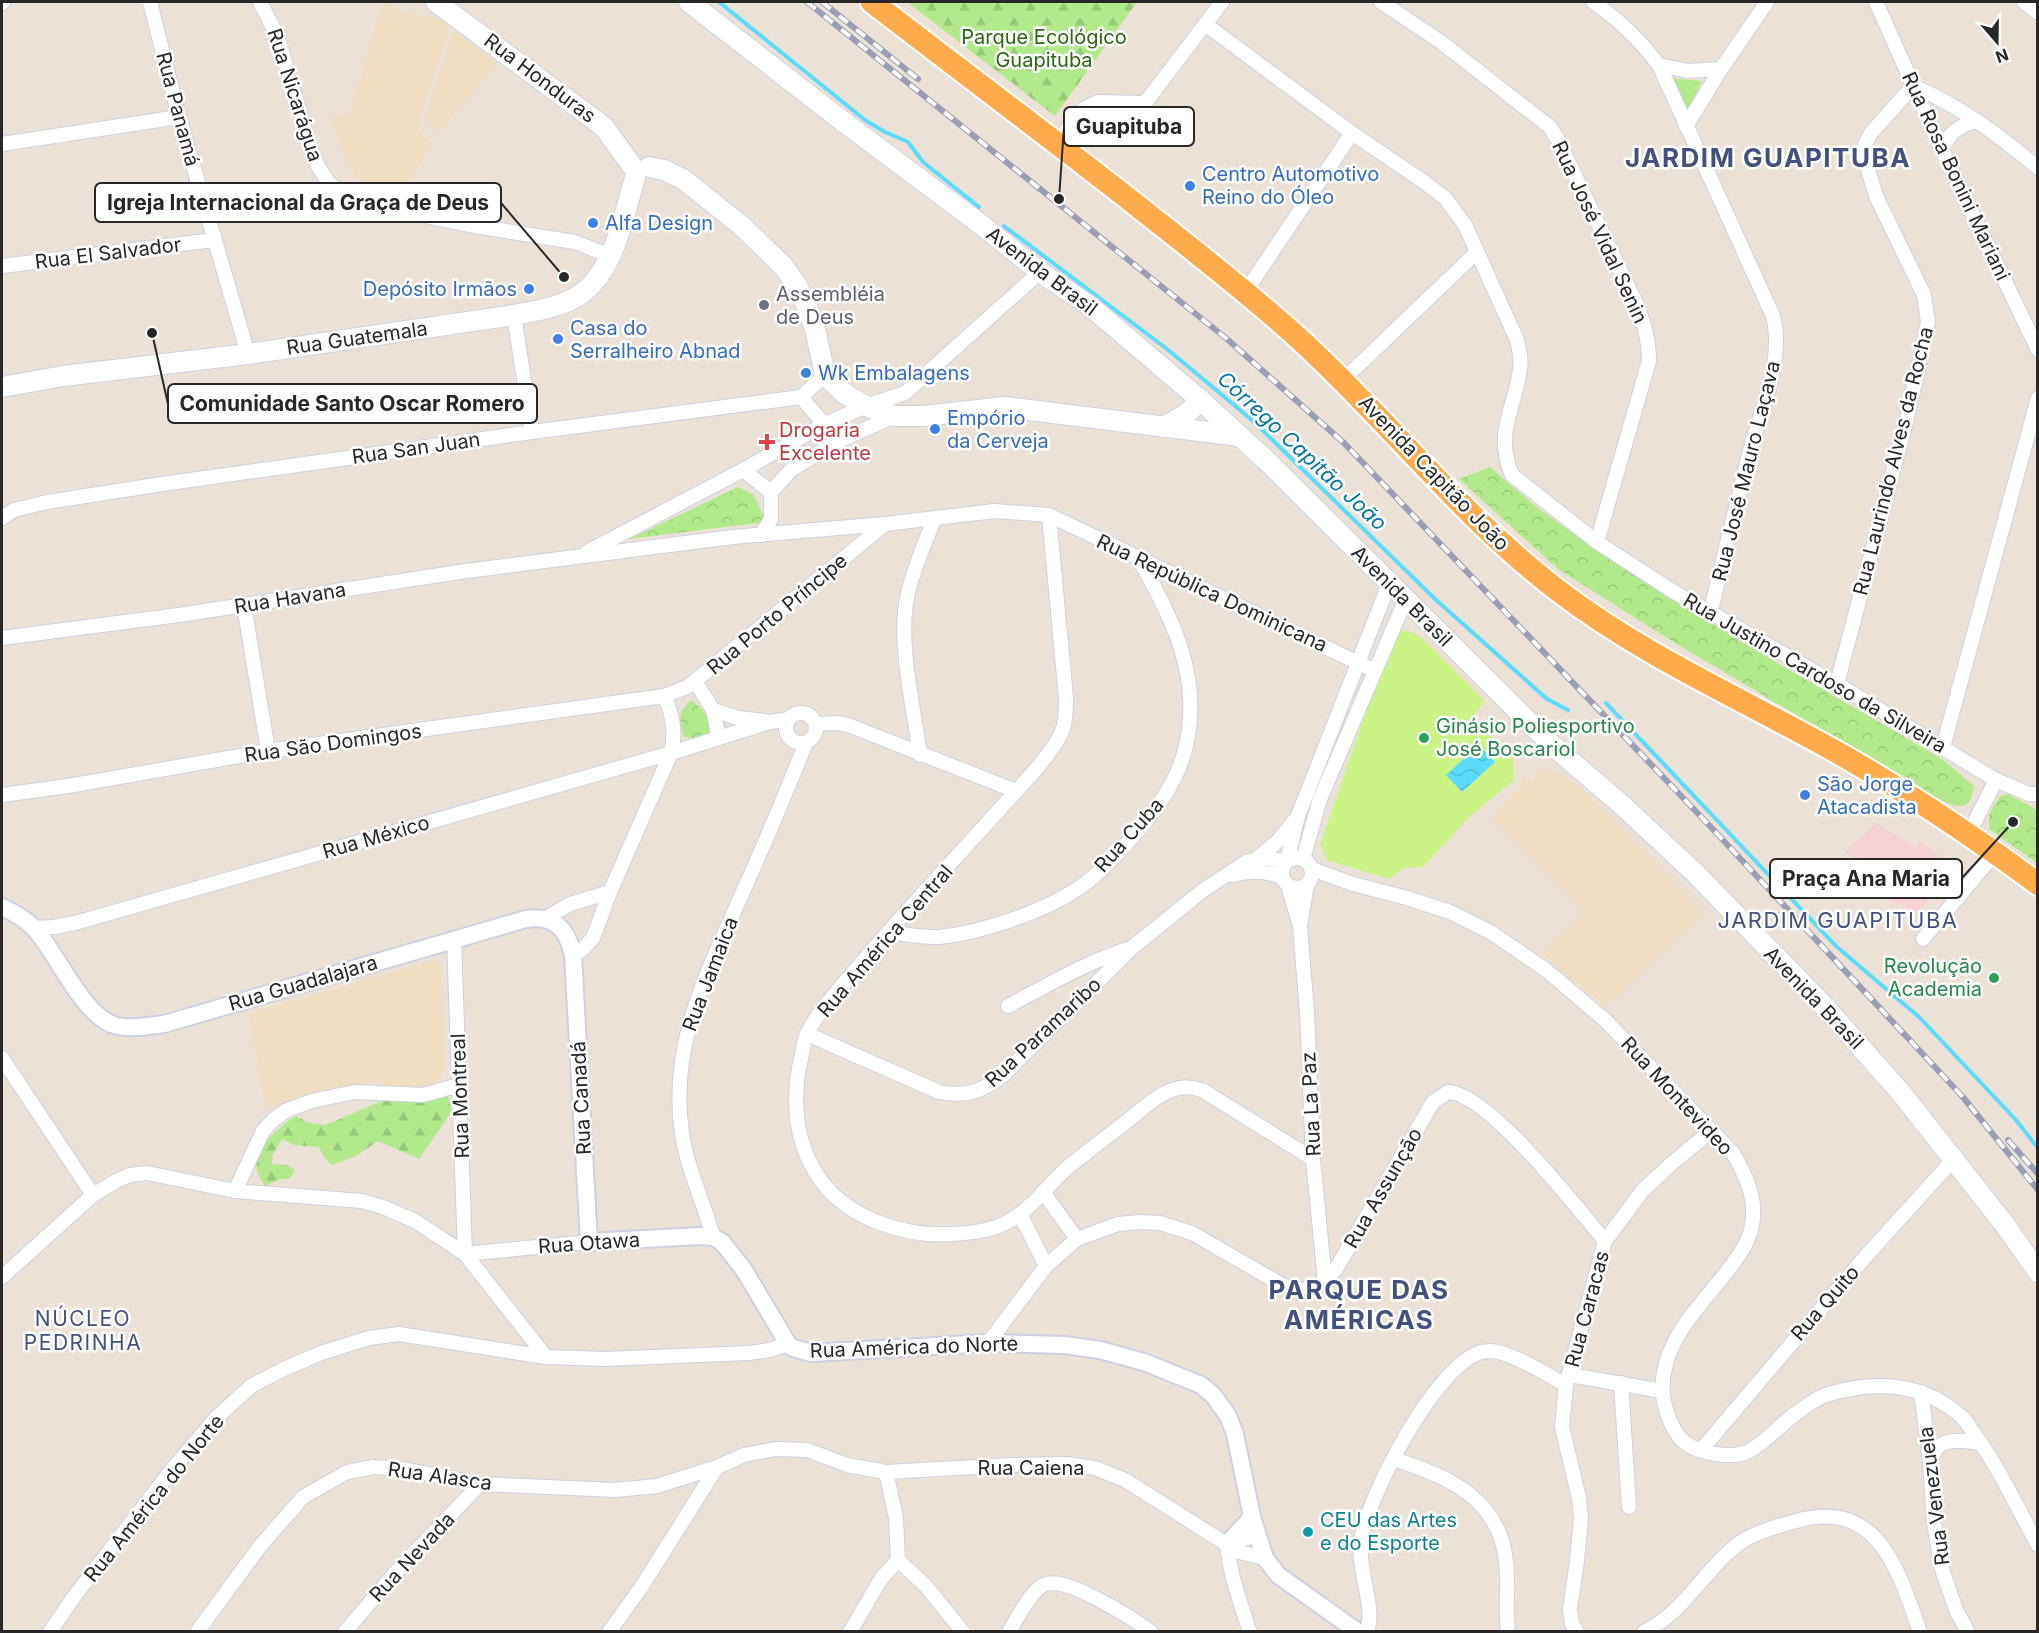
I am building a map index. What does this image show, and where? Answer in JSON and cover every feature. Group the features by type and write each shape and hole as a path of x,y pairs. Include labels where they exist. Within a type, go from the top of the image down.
{"highway":[{"name":"Avenida Capitão João","path":"872,2 1246,291 1343,380 1517,558 1562,593 1622,635 1848,758 1969,833 2037,884"}],"main road":[{"name":"Rua Honduras","path":"436,2 604,127 639,170"},
{"name":"Avenida Brasil","path":"689,2 1040,272 1090,306 1240,436 1551,744 1622,805 1702,881 1866,1053 1902,1094 2004,1225 2037,1272"},
{"name":"Rua Guatemala","path":"2,387 63,376 248,354 514,315 555,306 573,299 598,279 610,256 639,170"},
{"path":"639,170 664,170 683,179 743,227 784,267 798,287 807,307 815,329 825,375 845,394 866,405 895,416 924,416 1005,407 1043,410 1240,436"},
{"path":"1163,427 1187,413 1196,402 1197,397"}],"street":[{"name":"Rua Panamá","path":"150,2 179,117 248,354"},
{"name":"Rua Nicarágua","path":"260,2 278,35 310,147 318,166 328,182 342,194 367,204 474,226 575,242 610,256"},
{"path":"1056,144 1085,108 1092,104 1098,102 1145,103 1222,2"},
{"name":"Rua José Vidal Senin","path":"1381,2 1441,42 1550,127 1639,310 1649,343 1648,361 1597,542"},
{"name":"Rua José Mauro Laçava","path":"1593,2 1612,7 1659,65 1773,316 1777,330 1776,361 1748,456 1710,614"},
{"path":"1686,126 1721,69 1767,2"},
{"name":"Rua Rosa Bonini Mariani","path":"1876,2 1942,150 2037,351"},
{"path":"2024,2 2037,14"},
{"name":"Rua Justino Cardoso da Silveira","path":"1205,24 1352,133 1445,198 1465,225 1517,340 1521,356 1519,378 1504,437 1506,461 1512,475 1597,542 1710,614 1837,684 1996,780 2028,794 2037,794"},
{"path":"1659,65 1688,71 1721,69"},
{"path":"1913,86 1938,97 1977,120 2037,168"},
{"name":"Rua Laurindo Alves da Rocha","path":"1837,684 1908,414 1927,331 1927,309 1924,295 1876,196 1864,156 1865,144 1871,133 1913,86"},
{"path":"2,144 179,117"},
{"path":"1942,150 1958,127 1977,120"},
{"path":"1246,291 1352,133"},
{"name":"Rua El Salvador","path":"2,266 214,240"},
{"path":"1343,380 1477,252"},
{"name":"Rua Havana","path":"578,557 825,424 866,405 905,393 1040,272"},
{"path":"514,315 532,432"},
{"path":"825,375 801,397 838,441"},
{"name":"Rua San Juan","path":"2,518 14,510 46,502 162,484 801,397"},
{"path":"1943,747 2037,398"},
{"path":"761,536 771,519 771,492 791,470 838,441 895,416"},
{"path":"743,470 771,492"},
{"path":"761,536 994,511 1049,514"},
{"name":"Rua República Dominicana","path":"1049,514 1376,671"},
{"name":"Rua América Central","path":"1049,514 1066,698 1064,727 1057,742 1016,791 889,932 824,1009 807,1034 798,1068 795,1106 797,1127 813,1170 841,1202 863,1216 924,1235 973,1233 994,1228 1020,1214 1068,1167 1151,1102 1169,1091 1183,1087 1202,1090 1313,1159"},
{"path":"771,519 777,529 786,534"},
{"path":"920,755 907,658 906,602 934,519"},
{"name":"Rua Porto Príncipe","path":"664,696 695,681 885,524"},
{"name":"Rua Havana","path":"2,638 466,572 733,537 761,536"},
{"name":"Rua Cuba","path":"889,932 937,937 958,934 1016,918 1059,900 1084,884 1116,855 1153,814 1173,782 1185,752 1190,718 1189,680 1184,652 1167,612 1138,556"},
{"path":"1256,859 1267,858 1286,862 1295,857 1308,873 1298,888 1285,881 1282,872 1286,862 1298,816 1389,584"},
{"name":"Rua La Paz","path":"1325,1281 1313,1159 1307,1013 1300,926 1320,799 1405,601"},
{"path":"244,605 268,751"},
{"path":"695,681 713,710 719,738"},
{"path":"573,955 583,949 593,938 610,892 671,753 674,731 672,717 664,696"},
{"name":"Rua São Domingos","path":"2,795 135,775 268,751 664,696"},
{"path":"713,710 738,718 770,722"},
{"path":"789,737 795,742 806,743 815,735 816,724 810,716 804,713 794,715 789,719 786,729 796,767"},
{"name":"Rua México","path":"34,928 75,923 671,753 770,722 789,719"},
{"path":"816,724 848,725 1016,791"},
{"name":"Rua México","path":"753,728 776,731 789,737"},
{"name":"Rua Jamaica","path":"713,1237 707,1210 687,1159 681,1132 680,1068 685,1040 704,981 806,743"},
{"path":"1969,833 1996,780"},
{"name":"Rua Paramaribo","path":"807,1034 939,1092 970,1094 981,1090 1002,1076 1133,947 1221,878 1238,866 1256,859 1277,842 1298,816"},
{"path":"1923,939 1995,853"},
{"name":"Rua Paramaribo","path":"1221,878 1257,871 1271,872 1285,881"},
{"name":"Rua Montevideo","path":"1308,873 1407,898 1450,912 1492,933 1546,970 1605,1020 1732,1153 1746,1175 1754,1207 1752,1226 1746,1245 1688,1320 1671,1347 1662,1377 1662,1391 1666,1409 1682,1440 1691,1446 1717,1455 1731,1456 1747,1452 1762,1443 1796,1413 1824,1396 1881,1385 1902,1386 1921,1392 1964,1418 1982,1444 2037,1545"},
{"name":"Rua La Paz","path":"1285,881 1300,926"},
{"name":"Rua Guadalajara","path":"34,928 90,1008 102,1018 116,1025 137,1028 174,1021 526,918 546,918 570,904 610,892"},
{"path":"2,907 34,928"},
{"name":"Rua Canadá","path":"546,918 562,929 567,936 573,955 589,1242"},
{"name":"Rua Montreal","path":"454,939 465,1254"},
{"path":"1008,1006 1084,966 1133,947"},
{"path":"2,1058 93,1195"},
{"path":"235,1191 263,1131 287,1110 312,1101 354,1092 423,1095 459,1085"},
{"name":"Rua Assunção","path":"1325,1281 1336,1269 1433,1102 1448,1092 1462,1095 1475,1102 1519,1142 1605,1241"},
{"name":"Rua Caracas","path":"1577,1632 1572,1624 1570,1609 1581,1517 1579,1498 1562,1427 1568,1380 1605,1241 1643,1190 1711,1131"},
{"name":"Rua Quito","path":"1702,1449 1866,1256 1953,1160"},
{"path":"2,1277 93,1195 130,1175 147,1173 235,1191 362,1201 383,1207 415,1221 465,1254 546,1357"},
{"path":"1043,1192 1077,1239"},
{"path":"1020,1214 1046,1266"},
{"path":"988,1343 1046,1266 1077,1239 1118,1224 1160,1223 1192,1233 1282,1286 1298,1291 1313,1288 1325,1281"},
{"path":"713,1237 722,1242 744,1270 788,1344"},
{"name":"Rua Otawa","path":"465,1254 589,1242 713,1237"},
{"name":"Rua América do Norte","path":"50,1632 73,1598 189,1449 215,1419 250,1386 321,1353 369,1338 399,1334 546,1357 606,1359 681,1357 749,1353 788,1344 793,1348 811,1353 988,1343 1065,1345 1100,1350 1144,1362 1201,1385 1213,1395 1228,1416 1234,1434 1252,1517 1264,1558 1278,1575 1358,1632"},
{"path":"1367,1632 1369,1612 1360,1561 1360,1543 1365,1520 1394,1459 1428,1399 1448,1374 1486,1350 1505,1354 1568,1380 1621,1383 1662,1391"},
{"path":"1621,1383 1629,1507"},
{"name":"Rua Venezuela","path":"1921,1392 1930,1462 1934,1522 1941,1566 1956,1610 1968,1632"},
{"path":"1930,1462 1937,1448 1952,1442 1967,1440 1982,1444"},
{"name":"Rua Alasca","path":"197,1632 261,1545 303,1497 347,1472 374,1467 403,1469 480,1484 615,1490 657,1486 760,1451 791,1449 807,1450 863,1469 886,1473"},
{"path":"1394,1459 1427,1470 1460,1486 1481,1504 1490,1516 1503,1543 1506,1561 1508,1632"},
{"name":"Rua Caiena","path":"886,1473 1033,1464 1066,1464 1095,1468 1125,1480 1239,1552 1264,1558"},
{"path":"609,1632 642,1586 717,1467"},
{"path":"886,1473 896,1518 898,1560 925,1586 963,1632"},
{"name":"Rua Nevada","path":"345,1632 396,1572 480,1484"},
{"path":"1644,1632 1667,1616 1719,1562 1742,1542 1778,1526 1816,1515 1835,1515 1858,1523 1884,1547 1920,1632"},
{"path":"1250,1632 1234,1587 1227,1545 1252,1517"},
{"path":"1227,1545 1257,1535"},
{"path":"850,1632 881,1579 898,1560"},
{"path":"1009,1632 1035,1591 1046,1584 1060,1585 1079,1591 1133,1618 1151,1632"}],"shaded area":[{"path":"383,2 387,2 403,13 452,20 424,102 417,131 432,144 399,195 355,177 330,118 350,113"},
{"path":"455,31 497,63 439,132 425,119"},
{"path":"1542,769 1553,771 1580,787 1703,913 1605,1007 1542,954 1586,912 1492,817 1518,790 1524,777 1532,782"},
{"path":"1877,823 1915,848 1920,841 1942,858 1935,869 1943,876 1918,914 1900,903 1898,907 1854,862 1856,858 1845,852"},
{"path":"432,961 440,964 442,975 444,1071 436,1082 421,1089 385,1087 378,1080 266,1108 248,1014"}],"green space":[{"name":"Parque Ecológico Guapituba","path":"907,2 1137,2 1055,116"},
{"path":"1671,78 1702,81 1685,115"},
{"path":"1490,467 1542,511 1639,578 1739,640 1942,759 1974,786 1970,800 1961,806 1955,806 1924,791 1667,638 1558,569 1459,479"},
{"path":"738,487 754,495 766,522 629,539"},
{"name":"Ginásio Poliesportivo José Boscariol","path":"1400,631 1409,631 1422,638 1485,701 1472,718 1513,758 1514,780 1469,817 1423,867 1405,868 1389,879 1327,860 1320,845 1392,636"},
{"path":"692,700 712,720 713,731 694,738 684,737 680,721 684,708"},
{"path":"2008,794 2037,810 2037,863 1989,829 1989,815 1999,797"},
{"path":"448,1095 452,1111 419,1159 378,1141 356,1156 332,1165 325,1159 319,1147 294,1145 282,1139 273,1154 272,1164 287,1165 295,1170 290,1178 277,1180 265,1187 258,1174 257,1162 263,1146 283,1125 296,1116 309,1123 326,1125 398,1096"}],"water":[{"path":"1479,745 1495,762 1462,792 1446,775"}],"waterway":[{"name":"Córrego Capitão João","path":"719,2 865,120 908,142 923,162 979,207"},
{"name":"Córrego Capitão João","path":"1004,226 1167,349 1252,420 1435,599 1547,699 1568,710"},
{"name":"Córrego Capitão João","path":"1606,703 1837,947 1919,1017 2016,1120 2038,1148"}],"railway":[{"path":"807,2 1227,339 1344,443 1707,823 1962,1096 2038,1190"},
{"path":"822,2 918,79"},
{"path":"2008,1140 2038,1174"}],"place":[{"name":"Centro Automotivo Reino do Óleo","path":"1190,186"},
{"name":"Guapituba","path":"1059,199"},
{"name":"Alfa Design","path":"593,223"},
{"name":"Igreja Internacional da Graça de Deus","path":"564,277"},
{"name":"Depósito Irmãos","path":"529,289"},
{"name":"Assembléia de Deus","path":"764,305"},
{"name":"Comunidade Santo Oscar Romero","path":"152,333"},
{"name":"Casa do Serralheiro Abnad","path":"558,339"},
{"name":"Wk Embalagens","path":"806,373"},
{"name":"Empório da Cerveja","path":"935,429"},
{"name":"Drogaria Excelente","path":"767,442"},
{"name":"Ginásio Poliesportivo José Boscariol","path":"1424,738"},
{"name":"São Jorge Atacadista","path":"1805,795"},
{"name":"Praça Ana Maria","path":"2013,822"},
{"name":"Revolução Academia","path":"1994,978"},
{"name":"CEU das Artes e do Esporte","path":"1308,1532"}],"district":[{"name":"JARDIM GUAPITUBA","path":"1768,158"},
{"name":"JARDIM GUAPITUBA","path":"1838,920"},
{"name":"PARQUE DAS AMÉRICAS","path":"1359,1305"},
{"name":"NÚCLEO PEDRINHA","path":"83,1331"}]}
